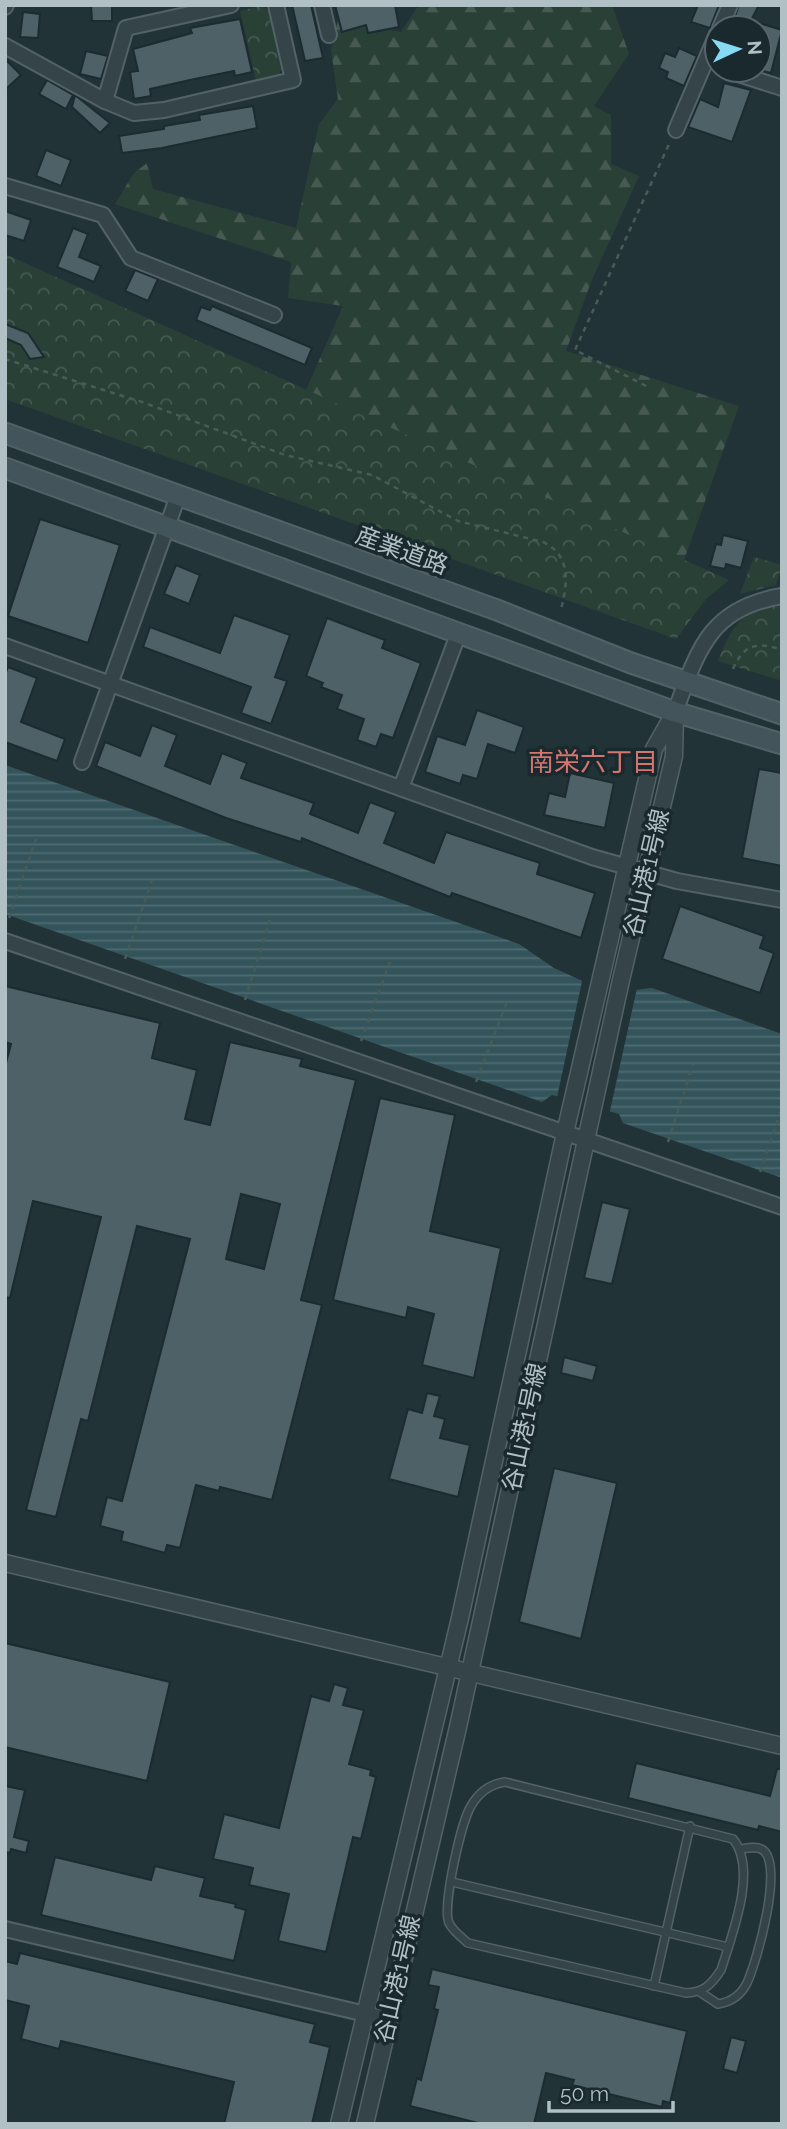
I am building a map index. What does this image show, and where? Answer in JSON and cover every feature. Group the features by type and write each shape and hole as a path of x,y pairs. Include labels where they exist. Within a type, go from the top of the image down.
{"main road":[{"name":"産業道路","path":"5,433 497,610 686,683 782,714"},
{"path":"5,468 676,712 782,744"}],"street":[{"path":"105,101 126,28 231,5"},
{"path":"5,46 105,101 134,113 164,110 293,80 276,5"},
{"path":"322,5 329,35"},
{"path":"676,130 703,78"},
{"path":"5,186 33,191 103,215 131,258 275,314"},
{"path":"82,762 178,496"},
{"path":"676,712 695,655 725,619 753,600 782,596"},
{"path":"401,788 458,632"},
{"path":"5,646 401,788 646,872 677,881 782,900"},
{"name":"谷山港1号線","path":"339,2124 447,1668 601,971 654,749 676,712"},
{"name":"谷山港1号線","path":"365,2124 387,2019 470,1672 621,980 674,756 676,712"},
{"path":"5,941 782,1207"},
{"path":"5,1563 782,1746"},
{"path":"5,1929 387,2019"}],"lane":[{"path":"505,1782 690,1826 733,1839 741,1849 746,1871 728,1947 721,1970 712,1984 700,1992 686,1993 468,1943 448,1921 447,1906 465,1818 472,1804 492,1784 505,1782"},
{"path":"654,1986 690,1826"},
{"path":"700,1992 718,2004 732,2001 747,1984 772,1890 772,1865 764,1851 757,1848 741,1849"},
{"path":"452,1882 728,1947"}],"path":[{"path":"646,386 575,349 676,130"},
{"path":"5,359 142,402 285,455 372,474 458,520 542,542 553,547 563,563 567,587 561,609"},
{"path":"733,669 740,653 749,648 762,645 782,650"},
{"path":"9,918 36,839"},
{"path":"125,960 152,880"},
{"path":"246,1000 270,920"},
{"path":"361,1041 390,962"},
{"path":"476,1082 507,1002"},
{"path":"668,1142 693,1064"},
{"path":"760,1172 782,1108"}],"green space":[{"path":"419,5 612,5 629,54 594,106 611,115 611,164 639,176 591,282 566,351 739,406 684,560 306,390 343,306 288,298 291,262 115,204 134,173 147,163 153,189 296,228 319,124 338,99 331,50 338,20 401,32"},
{"path":"261,6 269,10 281,69 279,75 256,81 240,11"},
{"path":"5,254 729,580 706,599 676,639 5,399"},
{"path":"754,557 782,565 776,585 740,594"},
{"path":"782,606 782,681 718,661 733,629 748,615"}],"water":[{"path":"5,765 519,944 554,968 609,993 652,988 782,1034 782,1178 623,1123 619,1114 552,1095 542,1102 5,914"}],"pier":[{"path":"583,977 610,990 637,988 609,1115 557,1097"}],"building":[{"path":"91,5 112,5 112,21 92,21"},
{"path":"292,5 311,5 323,58 305,61"},
{"path":"335,5 395,5 399,27 368,33 366,25 342,32"},
{"path":"698,5 719,5 715,14 703,14 703,26 691,22"},
{"path":"739,5 759,5 754,14 736,14"},
{"path":"23,12 40,14 38,38 20,37"},
{"path":"240,19 252,72 235,76 234,71 150,89 151,96 134,99 130,72 138,71 133,49 192,33 190,28"},
{"path":"773,27 782,30 773,65"},
{"path":"679,48 697,56 684,86 666,78 668,72 659,68 665,53 675,57"},
{"path":"86,51 108,56 101,79 80,74"},
{"path":"5,59 21,75 5,90"},
{"path":"47,80 73,95 66,109 39,94"},
{"path":"724,84 751,90 732,142 688,127 700,99 718,107"},
{"path":"75,95 110,123 100,133 72,107"},
{"path":"253,106 257,128 162,148 122,153 119,136 200,120 199,115"},
{"path":"46,150 71,160 61,186 36,176"},
{"path":"5,211 31,220 24,241 5,235"},
{"path":"73,228 88,234 79,257 101,266 94,282 57,267"},
{"path":"135,270 158,279 148,301 125,291"},
{"path":"212,306 312,348 305,365 196,320 201,307 210,310"},
{"path":"5,324 28,333 44,357 30,359 21,345 5,338"},
{"path":"40,519 120,545 88,643 8,616"},
{"path":"723,535 748,541 741,568 726,564 725,569 710,566 716,544 721,545"},
{"path":"176,565 200,575 189,604 164,594"},
{"path":"234,615 290,635 275,677 287,681 271,724 241,713 251,687 143,647 150,627 220,653"},
{"path":"327,618 385,640 382,648 421,663 393,738 381,734 376,747 357,740 364,719 337,709 342,695 321,687 323,683 306,676"},
{"path":"8,667 37,678 21,722 65,739 57,761 5,742 5,675"},
{"path":"477,710 524,727 515,753 488,744 477,779 463,775 460,784 425,772 437,736 465,745"},
{"path":"152,725 177,735 165,766 210,784 222,753 247,763 241,778 314,803 310,814 358,833 370,802 396,812 384,843 434,863 446,832 540,863 537,874 595,893 581,938 452,893 450,897 302,838 301,842 226,818 96,766 105,742 140,756"},
{"path":"759,769 782,773 782,866 742,858"},
{"path":"570,773 614,783 605,828 544,815 549,793 565,797"},
{"path":"680,906 764,936 760,948 774,953 760,993 662,959"},
{"path":"5,986 160,1023 152,1058 197,1070 185,1119 210,1125 230,1042 302,1059 300,1066 356,1080 301,1300 322,1305 272,1500 220,1487 219,1491 196,1485 180,1548 167,1545 165,1553 121,1541 123,1532 100,1526 107,1497 122,1501 190,1239 137,1226 88,1421 81,1419 56,1517 26,1510 101,1217 33,1201 10,1298 5,1297 5,1067 11,1044 5,1042","holes":["241,1194 280,1204 264,1269 226,1259"]},
{"path":"380,1098 455,1115 430,1231 501,1248 474,1378 422,1365 434,1314 408,1307 406,1318 333,1300"},
{"path":"602,1202 630,1209 612,1284 584,1278"},
{"path":"564,1357 597,1366 593,1381 561,1373"},
{"path":"427,1393 440,1396 434,1416 445,1419 440,1438 470,1445 458,1497 389,1479 408,1409 422,1413"},
{"path":"554,1468 617,1483 581,1639 519,1622"},
{"path":"5,1643 170,1682 147,1781 5,1747"},
{"path":"334,1684 348,1688 343,1705 364,1710 349,1764 371,1770 370,1775 376,1777 361,1839 353,1837 326,1952 278,1941 289,1894 249,1885 253,1868 213,1859 224,1814 279,1828 311,1696 329,1701"},
{"path":"636,1763 770,1796 777,1769 782,1769 782,1832 759,1826 758,1830 628,1798"},
{"path":"5,1786 25,1790 14,1837 29,1841 26,1853 11,1849 10,1853 5,1852"},
{"path":"55,1857 151,1880 155,1866 205,1878 200,1896 236,1904 235,1907 246,1910 234,1961 41,1915"},
{"path":"20,1953 315,2024 310,2042 330,2047 312,2124 224,2124 234,2082 61,2041 59,2049 21,2039 29,2006 5,2000 5,1961 17,1964"},
{"path":"432,1969 687,2031 670,2103 663,2101 662,2107 572,2085 574,2080 546,2073 534,2124 482,2124 410,2106 417,2078 421,2080 438,2010 434,2009 439,1987 428,1985"},
{"path":"731,2037 746,2041 737,2073 723,2069"}],"district":[{"name":"南栄六丁目","path":"593,762"}]}
